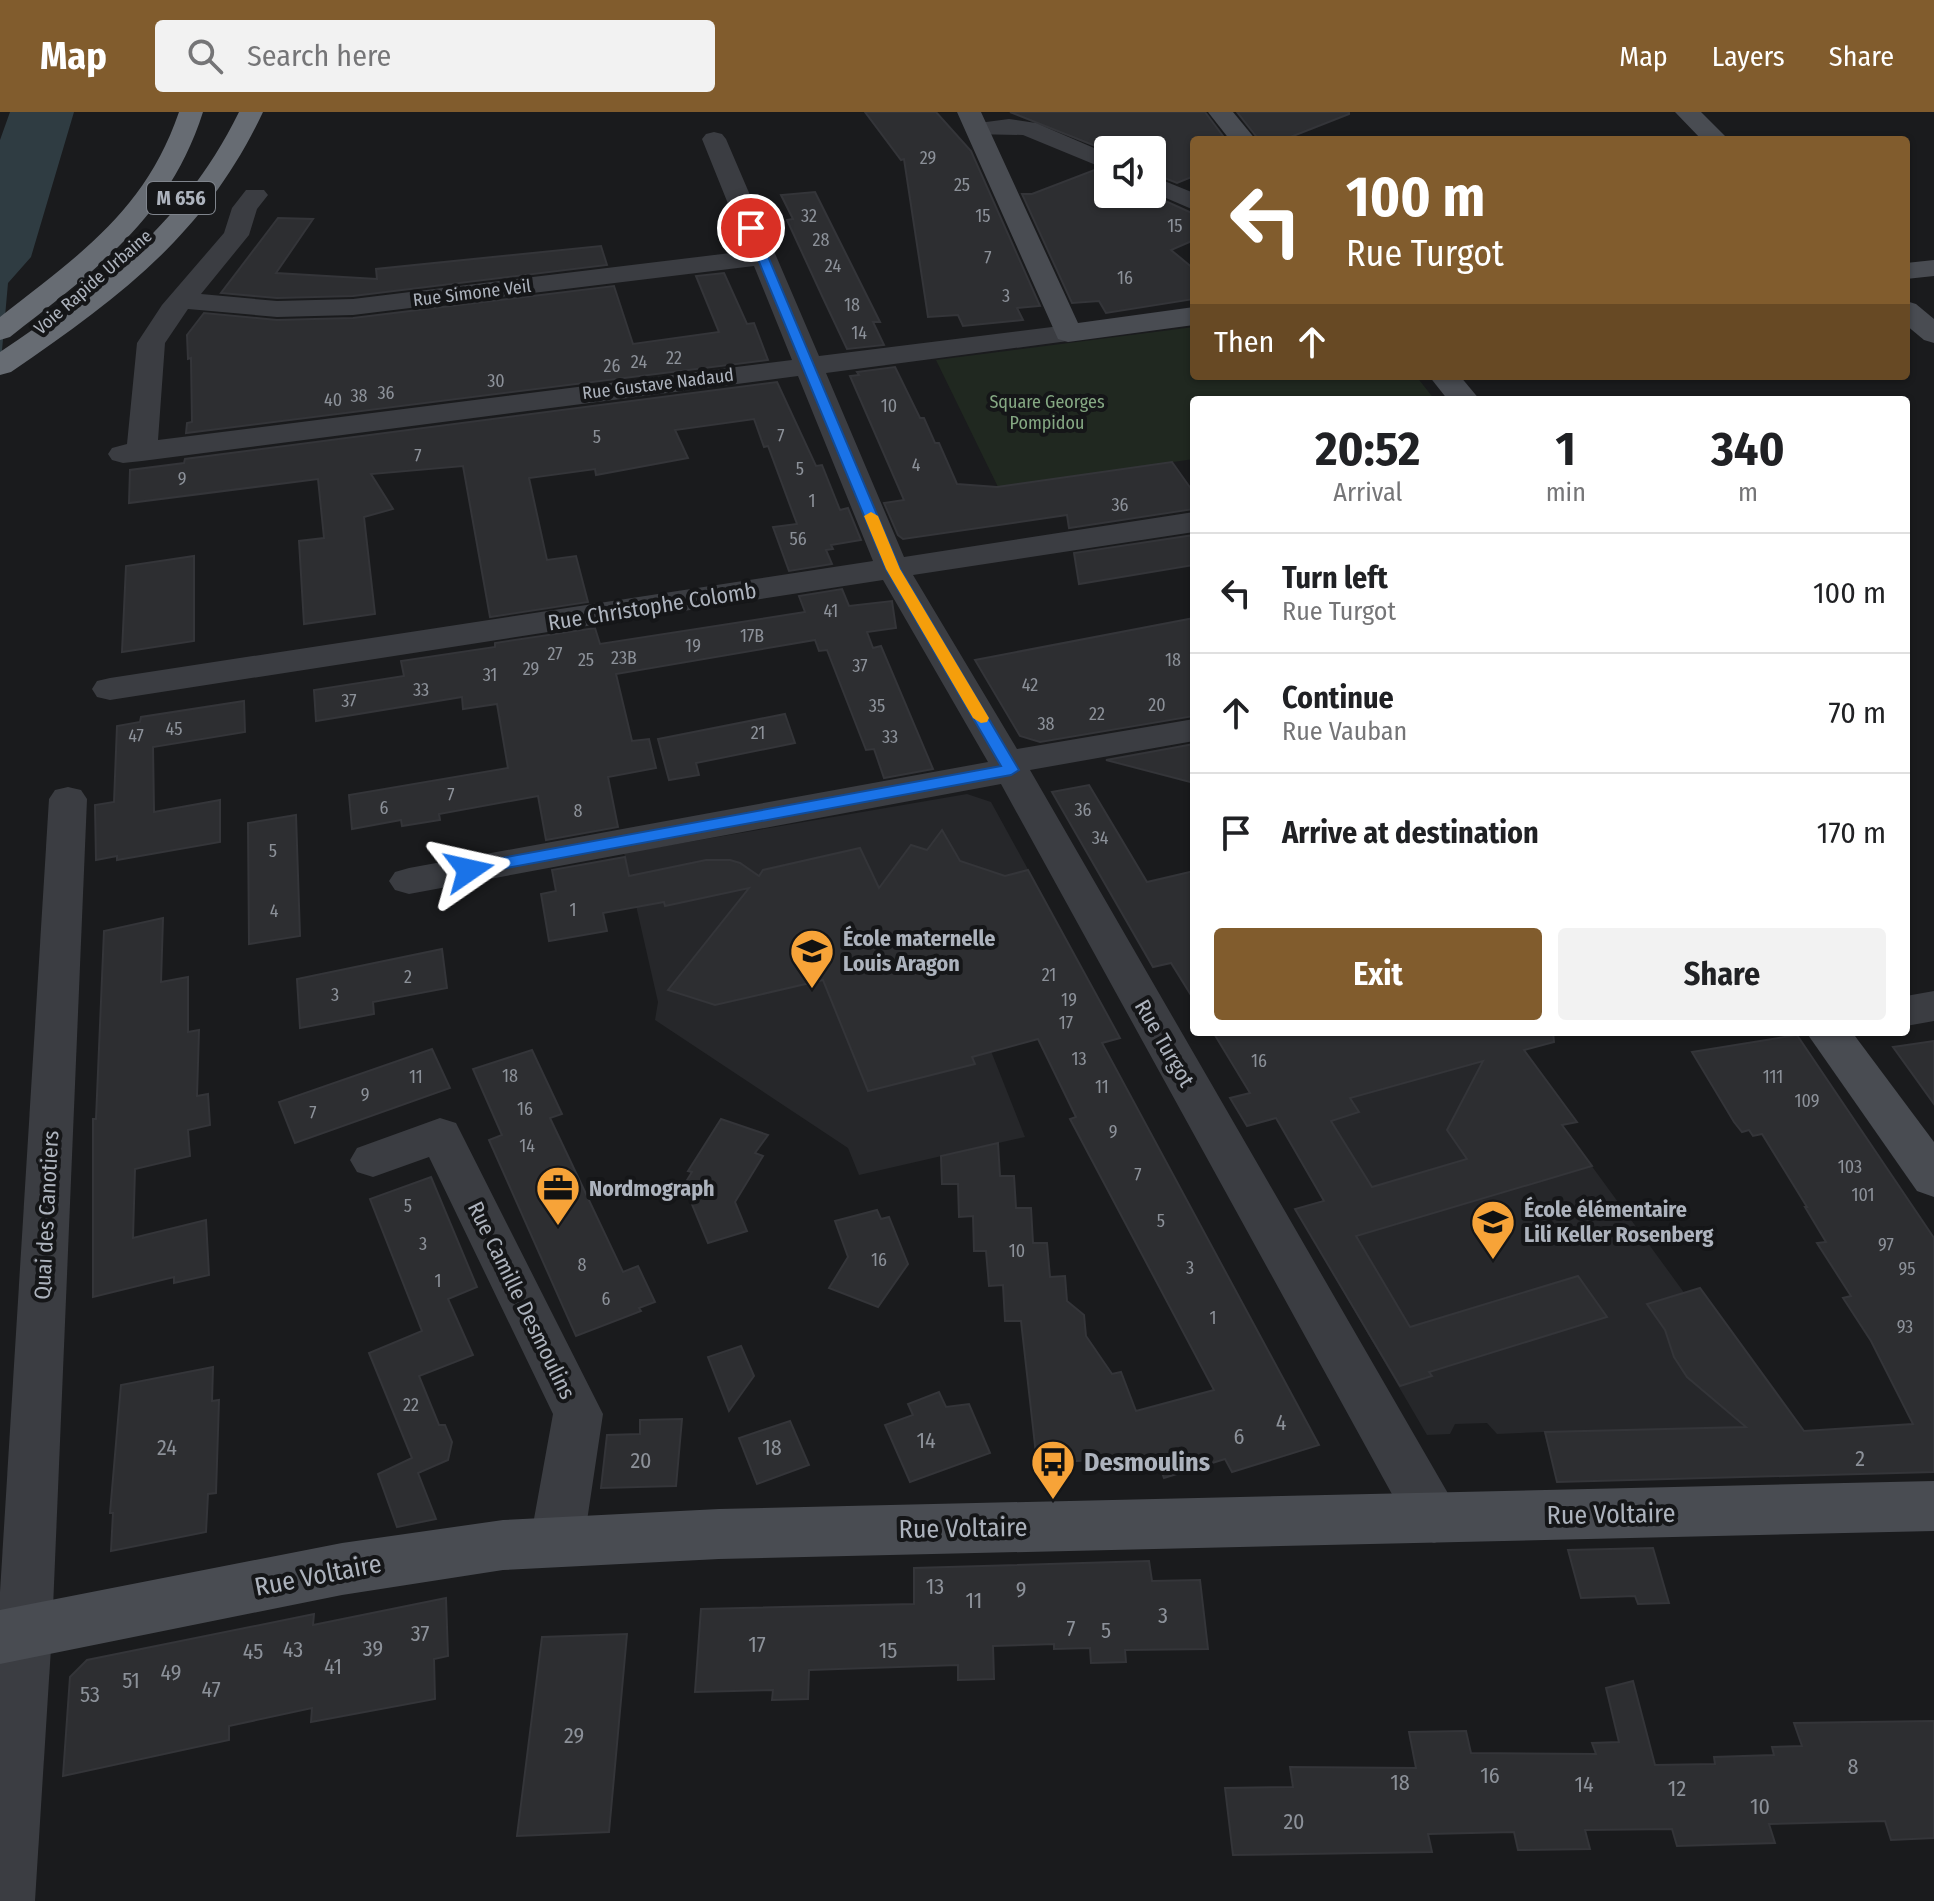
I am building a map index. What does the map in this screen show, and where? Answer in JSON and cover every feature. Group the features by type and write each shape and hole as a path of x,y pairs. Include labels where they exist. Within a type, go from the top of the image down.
{"highway":[{"name":"Voie Rapide Urbaine","path":"0,331 124,228 173,163 191,112"},
{"name":"Voie Rapide Urbaine","path":"0,360 119,272 194,181 213,141 222,112"},
{"path":"0,366 119,272 150,254 204,194 232,150 251,112"},
{"path":"0,315 87,248 129,211 173,163"}],"street":[{"path":"1220,112 1240,136"},
{"path":"1687,112 1712,136"},
{"path":"974,120 1028,128 1094,157"},
{"path":"974,120 1068,333"},
{"name":"Rue Turgot","path":"714,139 893,569 1009,766 1434,1519"},
{"path":"1166,189 1190,200"},
{"path":"181,300 236,235 245,208 255,195"},
{"name":"Rue Simone Veil","path":"181,300 277,309 353,307 763,257"},
{"path":"1910,271 1934,268"},
{"name":"Rue Gustave Nadaud","path":"181,300 151,343 132,453 1190,317"},
{"path":"1910,313 1934,334"},
{"path":"1448,380 1462,396"},
{"name":"Rue Christophe Colomb","path":"110,689 1190,523"},
{"path":"409,881 1190,731"},
{"name":"Quai des Canotiers","path":"5,1901 12,1634 68,799"},
{"path":"1910,1010 1934,1006"},
{"path":"1831,1036 1934,1178"},
{"name":"Rue Camille Desmoulins","path":"373,1160 440,1135 578,1414 557,1541"},
{"name":"Rue Voltaire","path":"12,1634 357,1566 447,1551 557,1541 734,1533 1934,1506"}],"shaded area":[{"path":"10,112 74,112 31,257 8,283 0,373 0,140"},
{"name":"École maternelle Louis Aragon","path":"967,794 991,802 1058,924 951,950 1025,1137 859,1175 848,1148 655,1020 658,1002 624,853"},
{"name":"École élémentaire Lili Keller Rosenberg","path":"1485,1036 1498,1036 1817,1475 1557,1482 1544,1432 1497,1434 1487,1423 1455,1424 1450,1434 1427,1435 1295,1209 1324,1200 1276,1118"}],"green space":[{"name":"Square Georges Pompidou","path":"1190,328 1190,380 1419,380 1432,396 1190,396 1190,460 998,487 936,360"}],"building":[{"path":"865,112 936,112 971,151 1040,306 1017,308 1023,320 963,326 958,315 928,317 904,159 901,160"},
{"path":"1010,112 1205,112 1223,136 1190,136 1190,178 1177,183 1166,179 1166,136 1094,136 1094,145"},
{"path":"1237,112 1349,112 1293,136 1256,136"},
{"path":"1094,170 1094,208 1166,208 1166,201 1190,212 1190,242 1171,250 1190,266 1190,300 1106,313 1099,301 1072,303 1022,194 1032,194"},
{"path":"815,192 880,322 873,322 884,345 847,349 787,220 793,219 781,195"},
{"path":"278,218 313,219 276,273 377,279 376,269 601,246 607,265 353,296 277,298 221,293"},
{"path":"724,273 747,324 754,323 768,360 186,433 187,423 192,422 191,358 188,359 187,335 204,313 277,320 353,318 614,286 633,344 719,332 696,276"},
{"path":"895,367 920,418 924,418 935,443 939,443 957,484 997,487 1172,462 1190,487 1190,510 1069,528 1067,515 903,539 898,535 884,503 904,500 850,376 859,375 857,372"},
{"path":"777,382 816,466 822,465 840,510 848,508 861,540 831,545 833,549 826,550 832,564 789,571 773,527 797,524 768,446 764,447 754,419 675,430 688,458 596,475 595,469 529,478 547,560 576,556 588,602 490,617 463,466 371,474 393,509 364,517 375,614 304,624 299,541 324,538 318,479 129,503 130,470 184,463 185,459"},
{"path":"1190,536 1190,566 1079,584 1074,553"},
{"path":"194,556 194,641 122,652 126,566"},
{"path":"842,589 849,606 892,601 896,628 867,632 873,648 881,646 933,769 884,778 874,749 866,750 827,650 819,651 815,640 616,674 632,741 649,739 656,768 608,777 618,827 546,840 538,796 439,814 440,820 402,826 401,820 352,829 349,795 508,768 497,704 463,709 462,697 316,721 314,690 404,676 401,661 495,647 495,643 595,628 600,644 805,612 799,596"},
{"path":"1190,619 1190,717 1040,742 1020,736 975,660"},
{"path":"244,701 245,732 153,747 154,812 220,800 220,842 117,860 117,856 96,860 95,805 114,802 117,726 140,722 141,717"},
{"path":"785,714 795,743 696,763 699,775 669,780 658,739"},
{"path":"1190,745 1190,782 1106,760"},
{"path":"1089,785 1147,882 1190,872 1190,994 1171,963 1153,967 1052,792"},
{"path":"296,815 300,936 249,944 248,823"},
{"path":"942,830 960,861 1005,876 1028,870 1120,1038 1102,1043 1319,1445 1232,1472 1225,1459 1164,1478 1156,1457 1037,1463 1021,1321 1005,1321 1003,1285 989,1286 986,1251 974,1251 973,1216 959,1217 958,1184 942,1184 941,1156 998,1143 1000,1176 1014,1176 1016,1208 1031,1208 1033,1243 1047,1243 1050,1277 1065,1276 1067,1301 1084,1315 1086,1336 1112,1374 1121,1372 1136,1411 1214,1390 1070,1119 1076,1117 1038,1039 972,1057 975,1064 868,1091 823,980 715,1005 668,990 749,888 665,906 664,902 603,913 607,931 549,941 541,894 556,891 552,870 625,857 629,876 706,860 730,860 759,876 763,870 860,848 879,888 911,845 927,850"},
{"path":"163,918 161,982 188,977 188,1032 199,1030 197,1096 208,1094 210,1125 188,1130 190,1156 135,1169 133,1238 206,1220 209,1275 174,1283 174,1277 93,1297 93,1119 96,1119 104,931"},
{"path":"442,949 447,988 373,1002 374,1014 300,1028 297,979"},
{"path":"1215,1036 1553,1036 1554,1042 1524,1050 1577,1122 1562,1125 1592,1166 1356,1236 1410,1327 1578,1276 1607,1317 1429,1372 1432,1376 1400,1386 1295,1209 1324,1201 1276,1118 1247,1126 1230,1098 1250,1093","holes":["1483,1061 1447,1130 1467,1159 1372,1187 1331,1121 1359,1112 1350,1098"]},
{"path":"1798,1036 1934,1238 1934,1472 1557,1482 1545,1432 1746,1427 1687,1377 1674,1357 1665,1330 1647,1304 1700,1288 1804,1431 1913,1424 1871,1341 1843,1298 1851,1296 1817,1243 1826,1242 1807,1207 1762,1134 1753,1136 1749,1130 1742,1132 1734,1122 1692,1052"},
{"path":"1934,1041 1934,1104 1893,1047"},
{"path":"432,1049 450,1088 295,1143 279,1102"},
{"path":"532,1050 562,1114 550,1118 623,1272 638,1266 655,1302 639,1308 641,1311 576,1336 489,1140 502,1135 473,1069"},
{"path":"721,1119 768,1135 755,1153 763,1156 735,1202 747,1231 708,1243 684,1185 692,1172 688,1171"},
{"path":"431,1177 477,1287 448,1299 473,1355 419,1376 439,1425 445,1425 452,1442 448,1460 418,1473 436,1519 397,1527 378,1474 412,1458 369,1353 422,1331 370,1199"},
{"path":"877,1210 881,1219 889,1217 908,1264 878,1307 829,1288 848,1257 835,1221"},
{"path":"741,1346 754,1376 729,1411 708,1357"},
{"path":"213,1367 212,1401 219,1400 216,1493 208,1494 206,1532 111,1551 113,1513 110,1513 121,1385"},
{"path":"939,1392 946,1407 969,1404 990,1453 910,1482 885,1425 913,1415 908,1404"},
{"path":"682,1419 676,1486 601,1488 607,1435 640,1434 640,1420"},
{"path":"790,1421 809,1465 757,1484 739,1438"},
{"path":"1653,1548 1669,1603 1638,1604 1635,1596 1581,1598 1568,1550"},
{"path":"1149,1561 1152,1581 1200,1580 1208,1649 1125,1650 1126,1662 1091,1663 1090,1648 1054,1649 1054,1644 993,1646 994,1679 958,1680 958,1665 809,1670 808,1699 772,1700 773,1690 695,1692 701,1609 914,1604 914,1568"},
{"path":"446,1598 448,1656 434,1659 435,1699 311,1722 312,1708 229,1726 229,1740 63,1776 70,1677 87,1660 314,1614 313,1625"},
{"path":"627,1634 609,1832 517,1836 542,1637"},
{"path":"1633,1681 1655,1765 1715,1764 1714,1757 1774,1755 1772,1747 1802,1746 1794,1723 1934,1721 1934,1838 1891,1840 1885,1821 1769,1824 1775,1843 1677,1846 1672,1829 1585,1830 1590,1849 1518,1850 1514,1832 1428,1834 1432,1852 1233,1855 1225,1788 1293,1787 1290,1767 1416,1768 1409,1732 1466,1731 1471,1753 1596,1754 1592,1743 1619,1742 1606,1688"}],"slow traffic":[{"path":"871,516 893,569 981,718"}],"place":[{"name":"École maternelle Louis Aragon","path":"812,990"},
{"name":"Nordmograph","path":"558,1227"},
{"name":"École élémentaire Lili Keller Rosenberg","path":"1493,1261"},
{"name":"Desmoulins","path":"1053,1501"}],"route":[{"path":"469,870 1011,770 893,569 751,228"}]}
